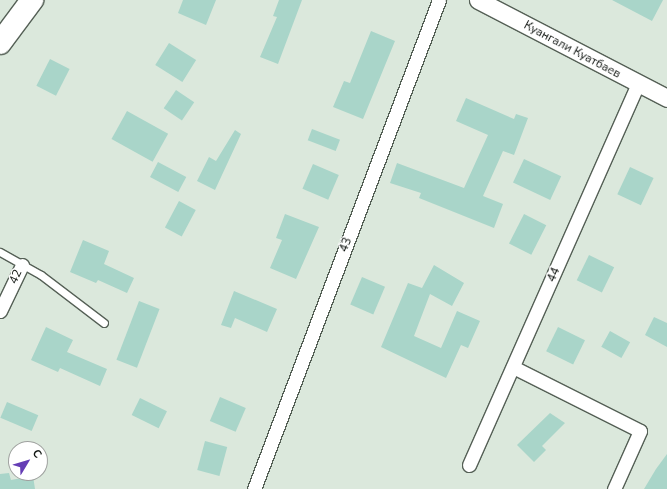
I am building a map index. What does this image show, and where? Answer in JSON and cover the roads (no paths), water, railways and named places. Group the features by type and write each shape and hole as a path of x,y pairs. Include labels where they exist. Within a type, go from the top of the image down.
{"highway":[{"path":"2,37 32,0"}],"street":[{"name":"43","path":"254,489 439,0"},
{"name":"Куангали Куатбаев","path":"478,0 667,98"},
{"name":"44","path":"469,465 638,84"},
{"name":"42","path":"0,311 22,265"},
{"path":"513,367 640,431 614,489"}],"lane":[{"path":"0,252 41,275 104,323"}]}
